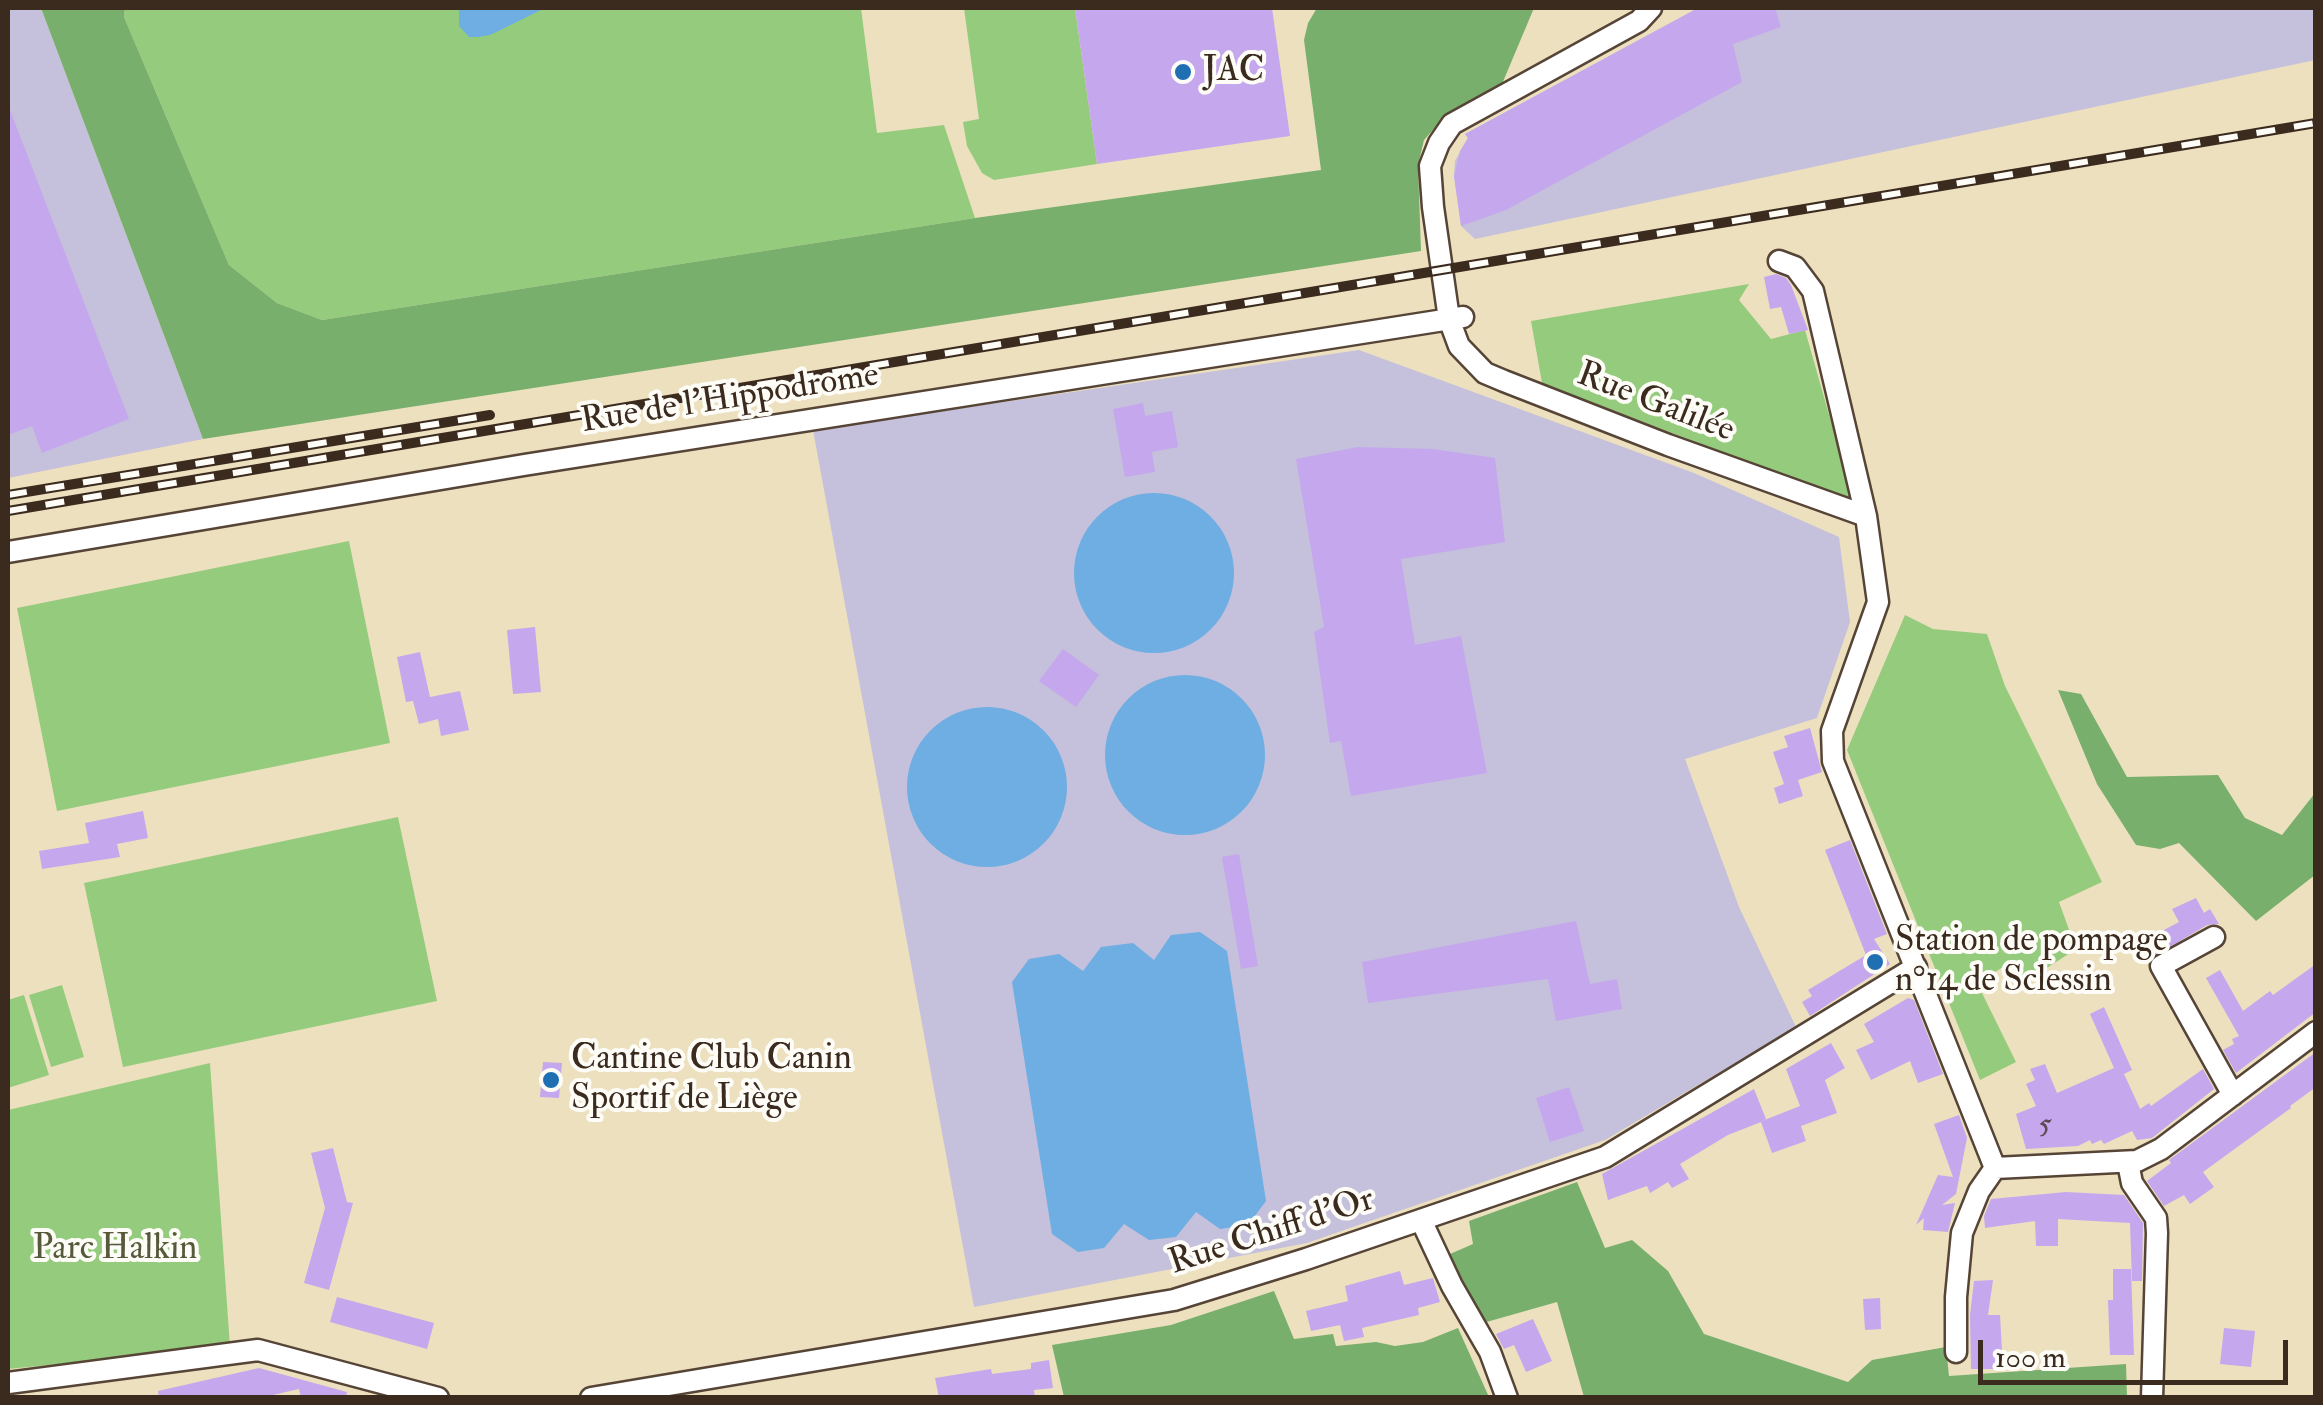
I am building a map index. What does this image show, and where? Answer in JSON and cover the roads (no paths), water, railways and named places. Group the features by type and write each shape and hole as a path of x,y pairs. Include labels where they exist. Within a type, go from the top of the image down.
{"street":[{"path":"1456,318 1431,180 1430,166 1439,143 1452,124 1639,22 1651,8"},
{"path":"1779,261 1795,267 1813,291 1866,516 1878,602 1832,731 1833,760 1995,1168"},
{"name":"Rue Galilée","path":"1456,318 1459,346 1485,373 1668,445 1866,516"},
{"name":"Rue de l'Hippodrome","path":"8,552 524,465 1456,318"},
{"path":"2214,937 2160,966 2233,1096"},
{"name":"Rue Chiff d'Or","path":"591,1398 1174,1300 1421,1220 1605,1157 1916,967"},
{"path":"1995,1168 2128,1163 2161,1149 2316,1032"},
{"path":"2128,1163 2132,1183 2156,1218 2152,1398"},
{"path":"1956,1352 1962,1234 1979,1191 1995,1168"},
{"path":"1421,1220 1452,1286 1490,1352 1506,1398"},
{"path":"8,1383 258,1350 438,1398"}],"water":[{"path":"459,8 545,8 490,35 469,37 459,26"},
{"path":"1154,493 1185,499 1211,516 1228,542 1234,573 1228,604 1211,630 1185,647 1154,653 1123,647 1097,630 1080,604 1074,573 1080,542 1097,516 1123,499"},
{"path":"1185,675 1216,681 1242,698 1259,724 1265,755 1259,786 1242,812 1216,829 1185,835 1154,829 1128,812 1111,786 1105,755 1111,724 1128,698 1154,681"},
{"path":"987,707 1018,713 1044,730 1061,756 1067,787 1061,818 1044,844 1018,861 987,867 956,861 930,844 913,818 907,787 913,756 930,730 956,713"},
{"path":"1200,932 1227,951 1266,1201 1248,1225 1220,1229 1196,1212 1176,1237 1149,1240 1124,1224 1104,1248 1078,1252 1052,1234 1012,982 1029,959 1059,954 1083,971 1101,947 1133,943 1154,960 1171,935"}],"railway":[{"path":"8,511 2316,123"},
{"path":"8,495 490,415"}],"place":[{"name":"JAC","path":"1183,72"},
{"name":"Station de pompage n°14 de Sclessin","path":"1875,962"},
{"name":"Cantine Club Canin Sportif de Liège","path":"551,1080"}],"park label":[{"name":"Parc Halkin","path":"115,1250"}]}
